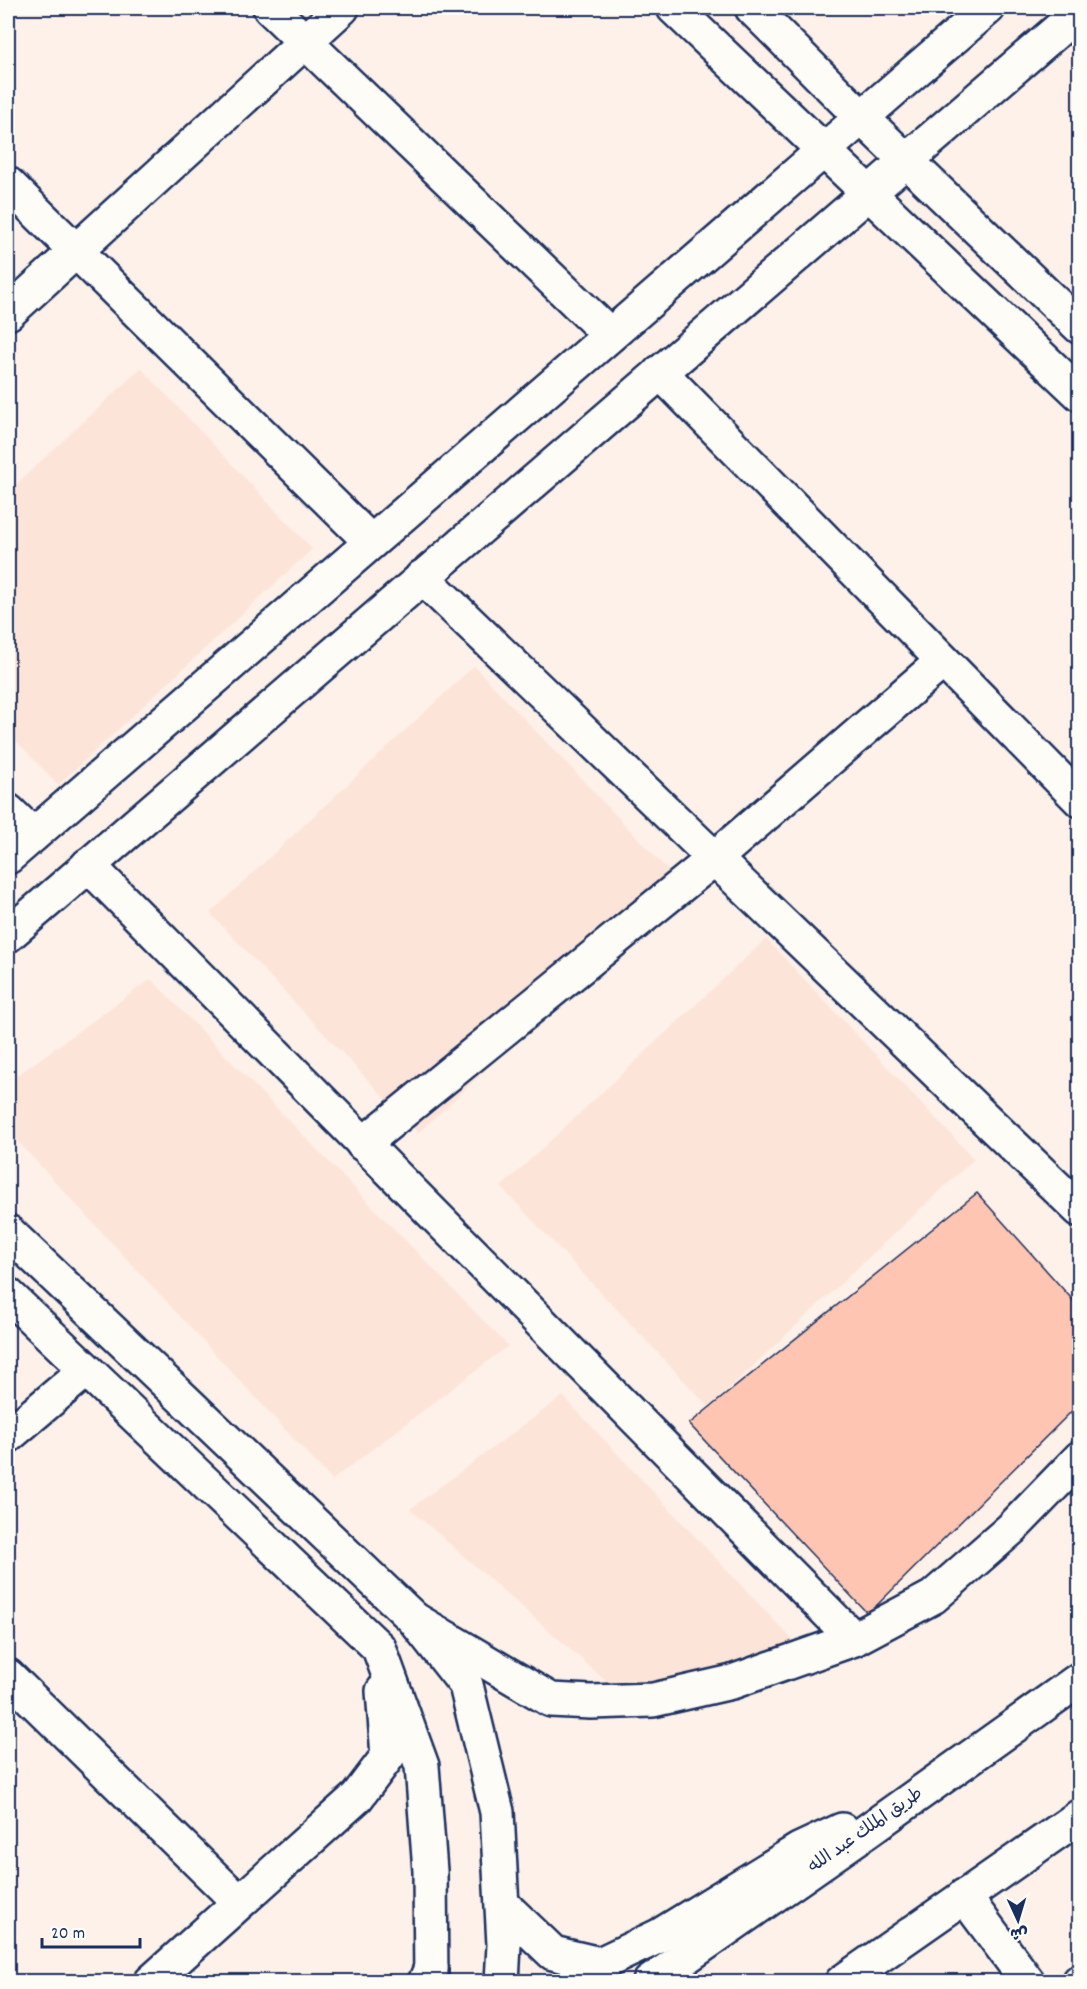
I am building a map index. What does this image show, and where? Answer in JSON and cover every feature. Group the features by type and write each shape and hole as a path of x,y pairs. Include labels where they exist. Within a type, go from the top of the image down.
{"main road":[{"path":"270,8 610,335"},
{"path":"8,313 342,8"},
{"path":"674,8 1080,394"},
{"path":"752,8 861,117 1080,327"},
{"path":"8,857 988,8"},
{"path":"8,935 1080,10"},
{"path":"8,184 371,542"},
{"path":"660,372 1080,800"},
{"path":"422,577 1080,1210"},
{"path":"363,1144 715,858 943,661"},
{"path":"8,811 33,835"},
{"path":"88,865 854,1639"},
{"path":"8,1232 413,1618 466,1685 497,1812 504,1945 502,1982"},
{"path":"8,1295 379,1648 422,1766 430,1871 429,1977"},
{"path":"8,1436 86,1370"},
{"path":"413,1618 551,1700 591,1702 653,1700 732,1682 854,1639 933,1597 1011,1529 1080,1458"},
{"path":"151,1982 357,1797 388,1756 379,1648"},
{"path":"8,1676 239,1902"},
{"name":"طريق الملك عبد الله","path":"650,1982 1080,1679"},
{"path":"502,1904 553,1953 600,1964 659,1936 799,1850 919,1794"},
{"path":"842,1982 1080,1816"},
{"path":"964,1896 1028,1982"}],"shaded area":[{"path":"141,368 312,549 58,785 8,732 8,492"},
{"path":"474,666 683,886 418,1133 210,913"},
{"path":"766,939 974,1159 709,1407 501,1187"},
{"path":"151,979 508,1346 332,1480 8,1131 8,1082"},
{"path":"563,1396 818,1667 636,1707 410,1509"}],"building":[{"path":"977,1193 1080,1308 1080,1403 868,1614 689,1424"}]}
